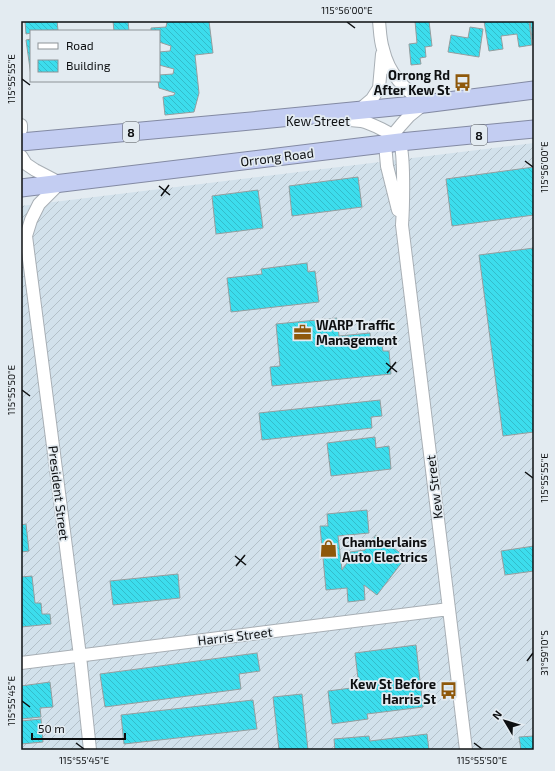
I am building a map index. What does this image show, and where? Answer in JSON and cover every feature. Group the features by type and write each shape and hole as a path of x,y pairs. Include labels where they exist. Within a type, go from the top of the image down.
{"highway":[{"name":"8","path":"21,142 424,104 534,90"},
{"name":"Orrong Road","path":"21,188 393,140 534,129"}],"street":[{"name":"Kew Street","path":"379,21 382,48 387,64 401,84 424,104"},
{"name":"Kew Street","path":"359,110 372,99 378,88 382,48"},
{"path":"393,140 409,116 424,104"},
{"name":"Kew Street","path":"240,122 344,119 363,121 393,140 387,166 402,225 466,750"},
{"path":"21,125 21,130"},
{"path":"21,156 26,164 60,183"},
{"name":"President Street","path":"60,183 39,204 24,231 80,656 90,750"},
{"name":"Harris Street","path":"21,663 448,609"}],"shaded area":[{"path":"534,143 534,750 21,750 21,206"}],"building":[{"path":"25,21 57,21 58,30 30,30 30,33 26,34"},
{"path":"113,21 128,21 129,30 114,30"},
{"path":"163,21 209,21 213,53 195,55 199,93 194,112 165,115 163,97 174,95 175,93 159,88 158,82 160,82 160,75 173,74 174,69 160,65 160,52 170,51 171,46 160,42 160,30 151,30 151,28 166,27 167,22"},
{"path":"415,21 429,21 432,46 425,47 426,57 420,58 421,64 411,65 409,44 417,43"},
{"path":"484,21 529,21 532,45 519,47 517,34 501,36 503,49 489,51"},
{"path":"530,21 534,21 534,39 532,39"},
{"path":"470,27 483,29 479,57 448,52 451,35 468,38"},
{"path":"30,39 30,69 26,40"},
{"path":"534,167 534,215 452,226 446,179"},
{"path":"358,177 362,207 292,216 289,186"},
{"path":"258,190 263,228 216,234 212,196"},
{"path":"534,248 534,432 503,436 479,255"},
{"path":"307,263 308,272 315,271 319,302 231,312 227,278 262,274 261,269"},
{"path":"337,318 339,336 370,333 371,346 382,345 383,351 389,351 391,374 272,386 270,367 280,366 276,324"},
{"path":"380,400 382,416 371,417 372,428 262,440 259,413"},
{"path":"375,437 376,448 389,446 391,469 331,476 327,443"},
{"path":"367,510 369,533 338,536 342,570 350,559 350,552 365,550 376,535 406,557 377,595 364,585 365,600 348,602 347,588 326,590 320,526 328,526 327,514"},
{"path":"26,524 29,551 21,552 21,525"},
{"path":"534,546 534,571 505,575 501,551"},
{"path":"178,574 180,598 113,605 110,581"},
{"path":"32,576 35,603 41,603 42,614 50,614 51,624 21,627 21,577"},
{"path":"416,645 423,707 367,714 368,719 332,724 328,691 359,687 355,653"},
{"path":"257,653 260,671 239,674 241,689 105,707 100,674"},
{"path":"50,682 53,707 40,708 41,717 21,719 21,686"},
{"path":"302,694 308,750 279,750 273,697"},
{"path":"253,700 257,729 124,744 121,715"},
{"path":"41,719 43,742 21,744 21,721"},
{"path":"427,734 429,750 335,750 334,739 369,736 370,741"},
{"path":"534,736 534,750 521,750 519,737"}],"place":[{"name":"Orrong Rd After Kew St","path":"463,82"},
{"name":"WARP Traffic Management","path":"303,332"},
{"name":"Chamberlains Auto Electrics","path":"329,549"},
{"name":"Kew St Before Harris St","path":"449,691"}]}
